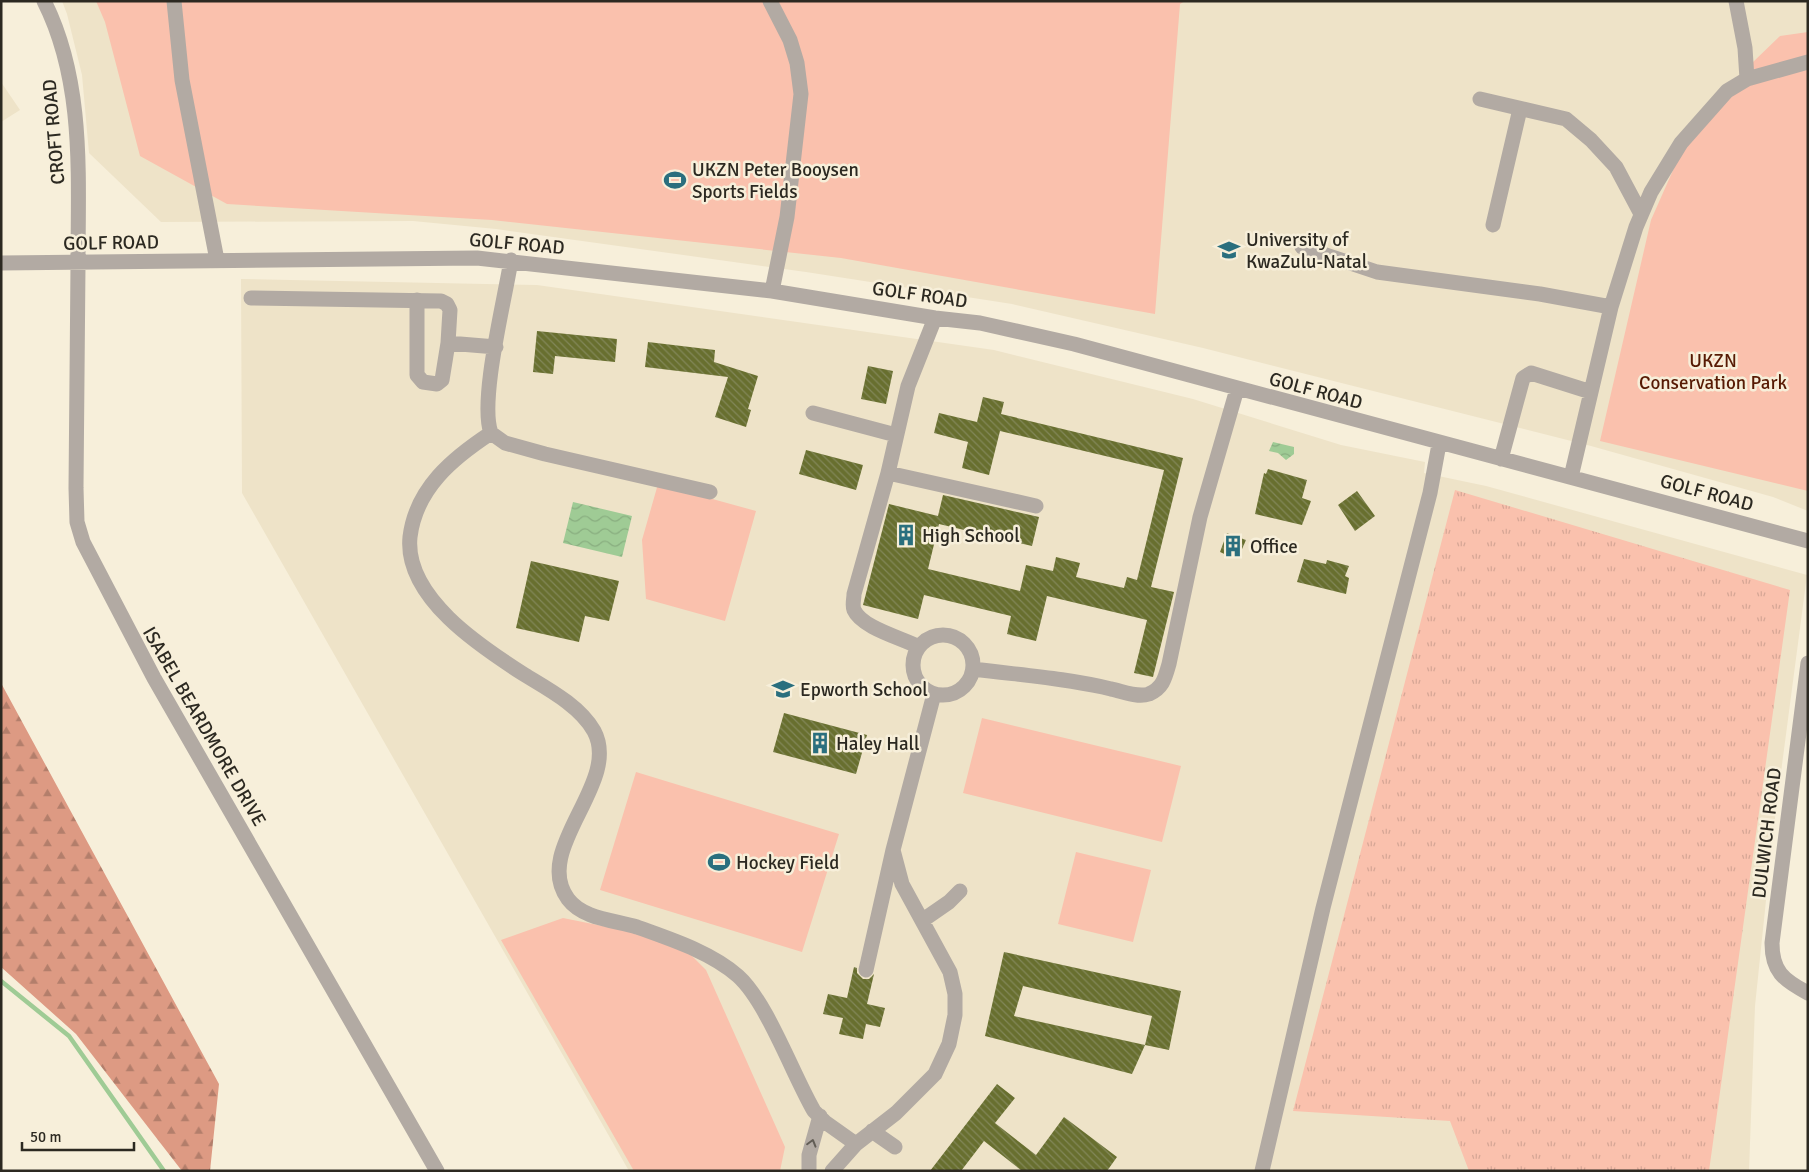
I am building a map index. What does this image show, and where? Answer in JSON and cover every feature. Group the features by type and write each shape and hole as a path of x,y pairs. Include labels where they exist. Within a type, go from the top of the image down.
{"street":[{"name":"CROFT ROAD","path":"44,1 55,23 62,46 72,95 79,173 78,263"},
{"path":"174,1 182,80 218,260"},
{"path":"770,1 790,40 797,63 801,94 787,217 772,291"},
{"path":"1736,1 1745,48 1747,79"},
{"path":"1571,477 1611,307 1641,214 1651,192 1681,143 1727,91 1747,79 1808,62"},
{"path":"1480,100 1566,119 1591,140 1616,167 1641,214"},
{"path":"1493,226 1520,109"},
{"path":"1302,247 1377,272 1540,294 1611,307"},
{"name":"GOLF ROAD","path":"1,262 78,263 477,258 512,260 772,291 935,318 980,323 1074,344 1439,444 1571,477 1808,541"},
{"path":"512,260 496,347 487,412 491,433 505,443 545,454 710,492"},
{"name":"ISABEL BEARDMORE DRIVE","path":"78,263 76,488 77,522 82,542 154,678 437,1171"},
{"path":"251,298 441,300 447,304 450,310 448,343 442,380 437,384 423,382 417,375 417,300"},
{"path":"919,647 881,631 855,612 853,606 854,594 888,473 908,386 935,318"},
{"path":"448,343 496,347"},
{"path":"1501,460 1523,378 1527,374 1531,373 1591,392"},
{"path":"974,669 1090,684 1134,694 1147,694 1159,689 1164,681 1169,664 1200,517 1237,389"},
{"path":"813,413 896,435"},
{"path":"491,433 450,462 434,480 421,500 412,522 410,541 414,567 429,597 468,636 552,691 579,713 593,729 600,746 597,773 572,828 560,862 559,874 568,899 580,910 657,934 701,953 739,976 757,1001 804,1093 820,1116 856,1144"},
{"path":"1262,1171 1322,908 1430,493 1439,444"},
{"path":"888,473 1036,506"},
{"path":"935,636 955,637 970,650 974,669 964,688 945,696 934,694 919,683 913,665 919,647 935,636"},
{"name":"DULWICH ROAD","path":"1808,663 1772,942 1775,968 1792,984 1808,993"},
{"path":"866,970 893,850 934,694"},
{"path":"832,1171 856,1144 896,1113 935,1074 949,1044 955,1015 955,994 950,972 902,884 893,850"},
{"path":"923,920 950,902 960,891"},
{"path":"808,1171 809,1155 820,1116"},
{"path":"872,1131 895,1147"}],"shaded area":[{"name":"University of KwaZulu-Natal","path":"62,1 1808,1 1808,511 1773,497 1591,446 1203,348 1012,304 806,272 496,229 413,221 161,222 89,153 82,75"},
{"path":"1,82 20,110 1,122"},
{"name":"Epworth School","path":"241,279 537,285 994,350 1193,399 1341,445 1425,462 1424,473 1486,486 1807,575 1773,833 1755,1006 1749,1171 629,1171 242,493"}],"green space":[{"name":"UKZN Peter Booysen Sports Fields","path":"96,1 1185,1 1180,4 1155,314 841,258 492,220 227,204 140,156 105,22"},
{"name":"UKZN Conservation Park","path":"1808,32 1808,491 1600,441 1651,220 1697,116 1780,36"},
{"path":"658,484 756,511 725,621 646,599 642,540"},
{"path":"1455,490 1790,590 1709,1171 1469,1171 1450,1121 1293,1111"},
{"path":"1,683 219,1084 210,1171 182,1171 76,1034 1,967"},
{"path":"982,718 1181,766 1162,842 963,793"},
{"name":"Hockey Field","path":"636,772 839,834 802,952 600,890"},
{"path":"1076,852 1151,870 1133,942 1058,924"},
{"path":"563,918 677,941 706,970 785,1147 780,1171 634,1171 501,940"}],"water":[{"path":"1273,442 1294,447 1294,454 1286,460 1278,453 1269,451"},
{"path":"573,502 632,516 622,557 563,543"}],"building":[{"path":"537,331 617,339 615,362 555,356 553,374 533,372"},
{"path":"648,342 715,350 714,362 758,376 748,409 751,410 746,427 715,417 728,377 645,367"},
{"path":"868,366 893,371 886,404 861,399"},
{"name":"High School","path":"983,397 1004,402 1001,414 1183,458 1151,587 1174,592 1153,677 1134,673 1147,620 1047,596 1036,641 1007,634 1011,616 924,595 918,619 863,605 889,504 938,516 943,495 1039,517 1032,546 939,524 928,569 1020,591 1026,565 1053,571 1056,557 1080,563 1076,577 1124,588 1127,577 1137,580 1164,470 1000,431 989,475 962,468 968,442 934,433 939,413 977,422"},
{"path":"806,450 863,465 856,490 799,474"},
{"path":"1268,469 1307,480 1302,498 1311,501 1302,525 1255,514 1264,473 1266,474"},
{"path":"1357,491 1375,516 1355,531 1338,505"},
{"name":"Office","path":"1227,533 1246,540 1239,556 1235,555 1233,558 1220,552"},
{"path":"1304,559 1326,564 1327,560 1349,566 1345,576 1349,578 1346,594 1297,582"},
{"path":"531,561 619,581 609,621 585,616 579,642 516,628"},
{"name":"Haley Hall","path":"784,713 867,735 856,774 773,752"},
{"path":"1004,952 1181,991 1169,1050 1145,1045 1132,1074 985,1036","holes":["1023,986 1152,1016 1145,1045 1014,1016"]},
{"path":"854,967 857,968 857,973 863,979 869,979 874,974 867,1004 885,1008 880,1027 866,1024 863,1039 839,1034 843,1018 823,1014 828,994 847,998"},
{"path":"997,1084 1015,1098 995,1123 1036,1155 1064,1117 1117,1157 1107,1171 1022,1171 984,1141 961,1171 930,1171"}],"waterway":[{"path":"1,981 69,1036 164,1171"}],"place":[{"name":"UKZN Peter Booysen Sports Fields","path":"675,180"},
{"name":"University of KwaZulu-Natal","path":"1229,250"},
{"name":"High School","path":"906,535"},
{"name":"Office","path":"1233,546"},
{"name":"Epworth School","path":"783,689"},
{"name":"Haley Hall","path":"820,743"},
{"name":"Hockey Field","path":"719,862"}]}
